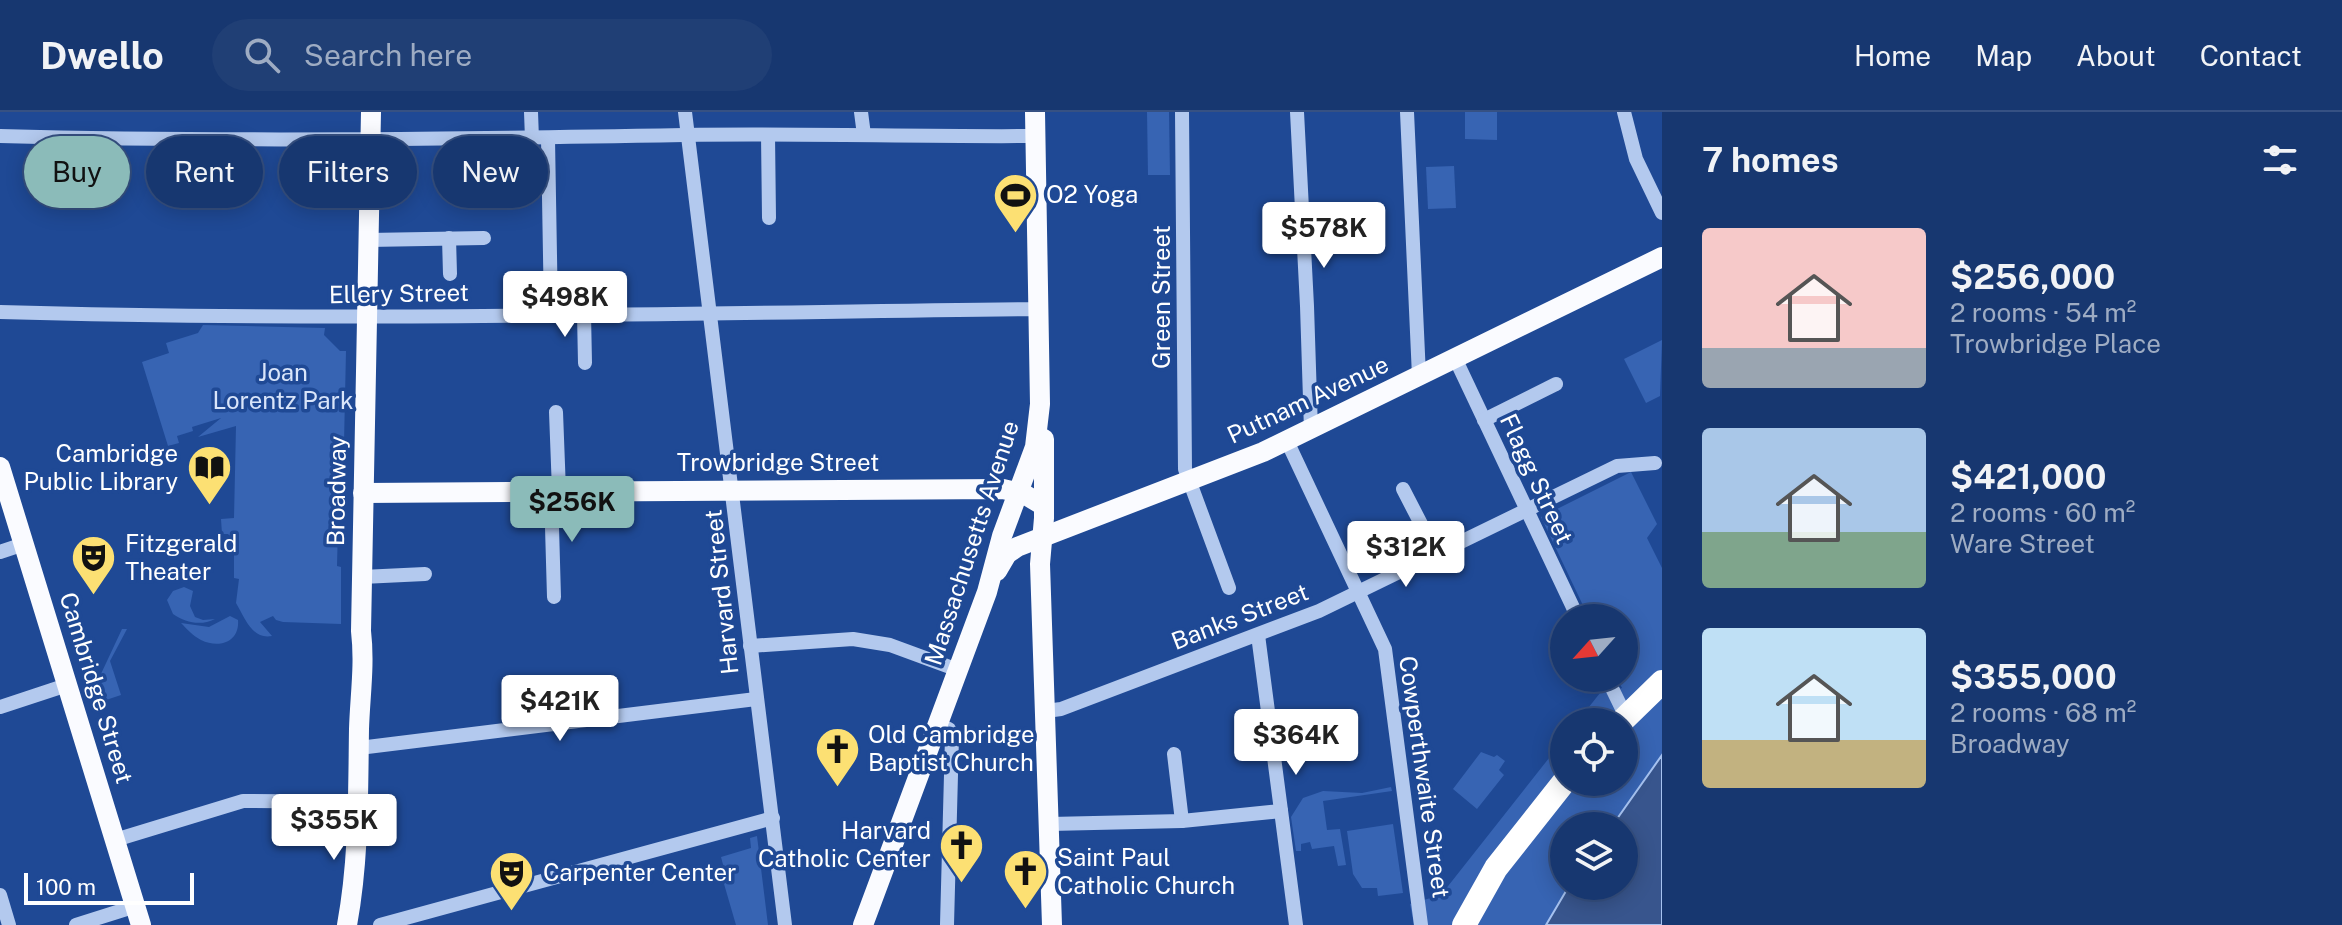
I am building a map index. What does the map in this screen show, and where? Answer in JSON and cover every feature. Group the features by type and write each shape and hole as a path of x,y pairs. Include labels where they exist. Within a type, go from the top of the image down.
{"highway":[{"path":"1635,708 1662,682"},
{"path":"1464,925 1496,868 1553,796"}],"main road":[{"name":"Broadway","path":"370,136 371,112"},
{"name":"Massachusetts Avenue","path":"863,925 987,592 1002,536 1035,447 1040,404 1035,112"},
{"name":"Broadway","path":"347,925 356,872 359,718 353,673 361,631 369,208"},
{"name":"Putnam Avenue","path":"987,592 1010,551 1287,441 1662,257"},
{"path":"1040,404 1044,445 1040,577 1052,925"},
{"name":"Cambridge Street","path":"0,467 139,916"},
{"name":"Trowbridge Street","path":"363,493 1003,489 1019,492 1044,506"}],"street":[{"path":"531,112 532,136"},
{"name":"Harvard Street","path":"685,112 785,925"},
{"path":"861,112 864,135"},
{"name":"Green Street","path":"1182,112 1185,463 1188,482 1229,588"},
{"path":"1297,112 1311,430"},
{"path":"1407,112 1419,376"},
{"path":"1624,112 1636,159 1662,213"},
{"path":"551,314 548,139 688,135 1036,136"},
{"path":"768,135 769,218"},
{"path":"0,136 279,139"},
{"path":"449,238 450,274"},
{"path":"368,240 484,238"},
{"name":"Ellery Street","path":"0,312 367,317 1039,309"},
{"path":"584,314 585,363"},
{"name":"Flagg Street","path":"1455,358 1571,604"},
{"path":"1484,420 1556,384"},
{"path":"554,597 556,412"},
{"name":"Cowperthwaite Street","path":"1287,441 1387,654 1421,925"},
{"name":"Banks Street","path":"1046,711 1061,709 1319,611 1617,466 1655,463"},
{"path":"1403,489 1436,553"},
{"path":"0,552 24,544"},
{"path":"362,577 425,574"},
{"path":"1258,635 1296,925"},
{"path":"750,646 853,639 890,645 958,670"},
{"path":"0,707 67,685"},
{"path":"359,748 756,699"},
{"path":"938,724 949,729 952,737 947,925"},
{"path":"1174,754 1182,821"},
{"path":"115,840 237,802 257,799 358,802"},
{"path":"1050,824 1182,821 1281,811"},
{"path":"380,925 773,818"},
{"path":"0,895 9,925"},
{"path":"76,925 139,916"}],"green space":[{"path":"1147,112 1169,112 1170,175 1148,175"},
{"path":"1465,112 1497,112 1497,140 1465,139"},
{"path":"1454,166 1456,208 1428,209 1426,167"},
{"name":"Joan Lorentz Park","path":"203,325 325,328 324,335 340,351 346,351 343,489 339,489 337,566 341,567 341,624 283,622 273,616 260,622 272,636 259,635 250,627 236,603 239,579 234,578 234,540 228,534 222,534 221,519 234,518 236,426 198,437 221,418 192,427 193,431 177,436 179,443 168,446 142,362 169,353 166,343 198,333"},
{"path":"1662,340 1660,396 1646,403 1624,359"},
{"path":"1631,472 1657,524 1647,538 1662,568 1662,755 1638,789 1638,708 1588,708 1600,693 1638,692 1638,604 1582,604 1541,517"},
{"path":"184,587 193,591 190,606 195,617 215,619 194,622 173,614 167,600 173,591"},
{"path":"230,616 238,620 236,634 227,642 215,644 201,640 181,623 209,627"},
{"path":"122,629 127,629 110,661 121,695 97,703 89,683 100,676"},
{"path":"1481,752 1494,757 1497,755 1505,761 1499,770 1504,775 1477,809 1453,789"},
{"path":"1550,757 1550,796 1633,796 1622,812 1550,812 1550,900 1561,900 1546,925 1414,925 1410,904 1441,895"},
{"path":"1391,787 1392,791 1323,801 1327,830 1340,829 1346,865 1338,866 1334,846 1312,849 1310,842 1301,844 1301,851 1296,851 1291,817 1303,798 1323,791 1362,793"},
{"path":"1393,824 1403,893 1378,896 1377,888 1362,888 1353,874 1347,831"},
{"path":"757,836 768,925 736,925 722,877 725,872 721,857 751,848 750,838"}],"shaded area":[{"path":"1662,755 1662,925 1546,925 1561,900 1638,900 1638,812 1622,812 1633,796 1638,796 1638,789"}],"place":[{"name":"O2 Yoga","path":"1015,234"},
{"name":"Cambridge Public Library","path":"209,507"},
{"name":"Fitzgerald Theater","path":"94,597"},
{"name":"Old Cambridge Baptist Church","path":"837,788"},
{"name":"Harvard Catholic Center","path":"962,884"},
{"name":"Saint Paul Catholic Church","path":"1026,911"},
{"name":"Carpenter Center","path":"512,912"}]}
